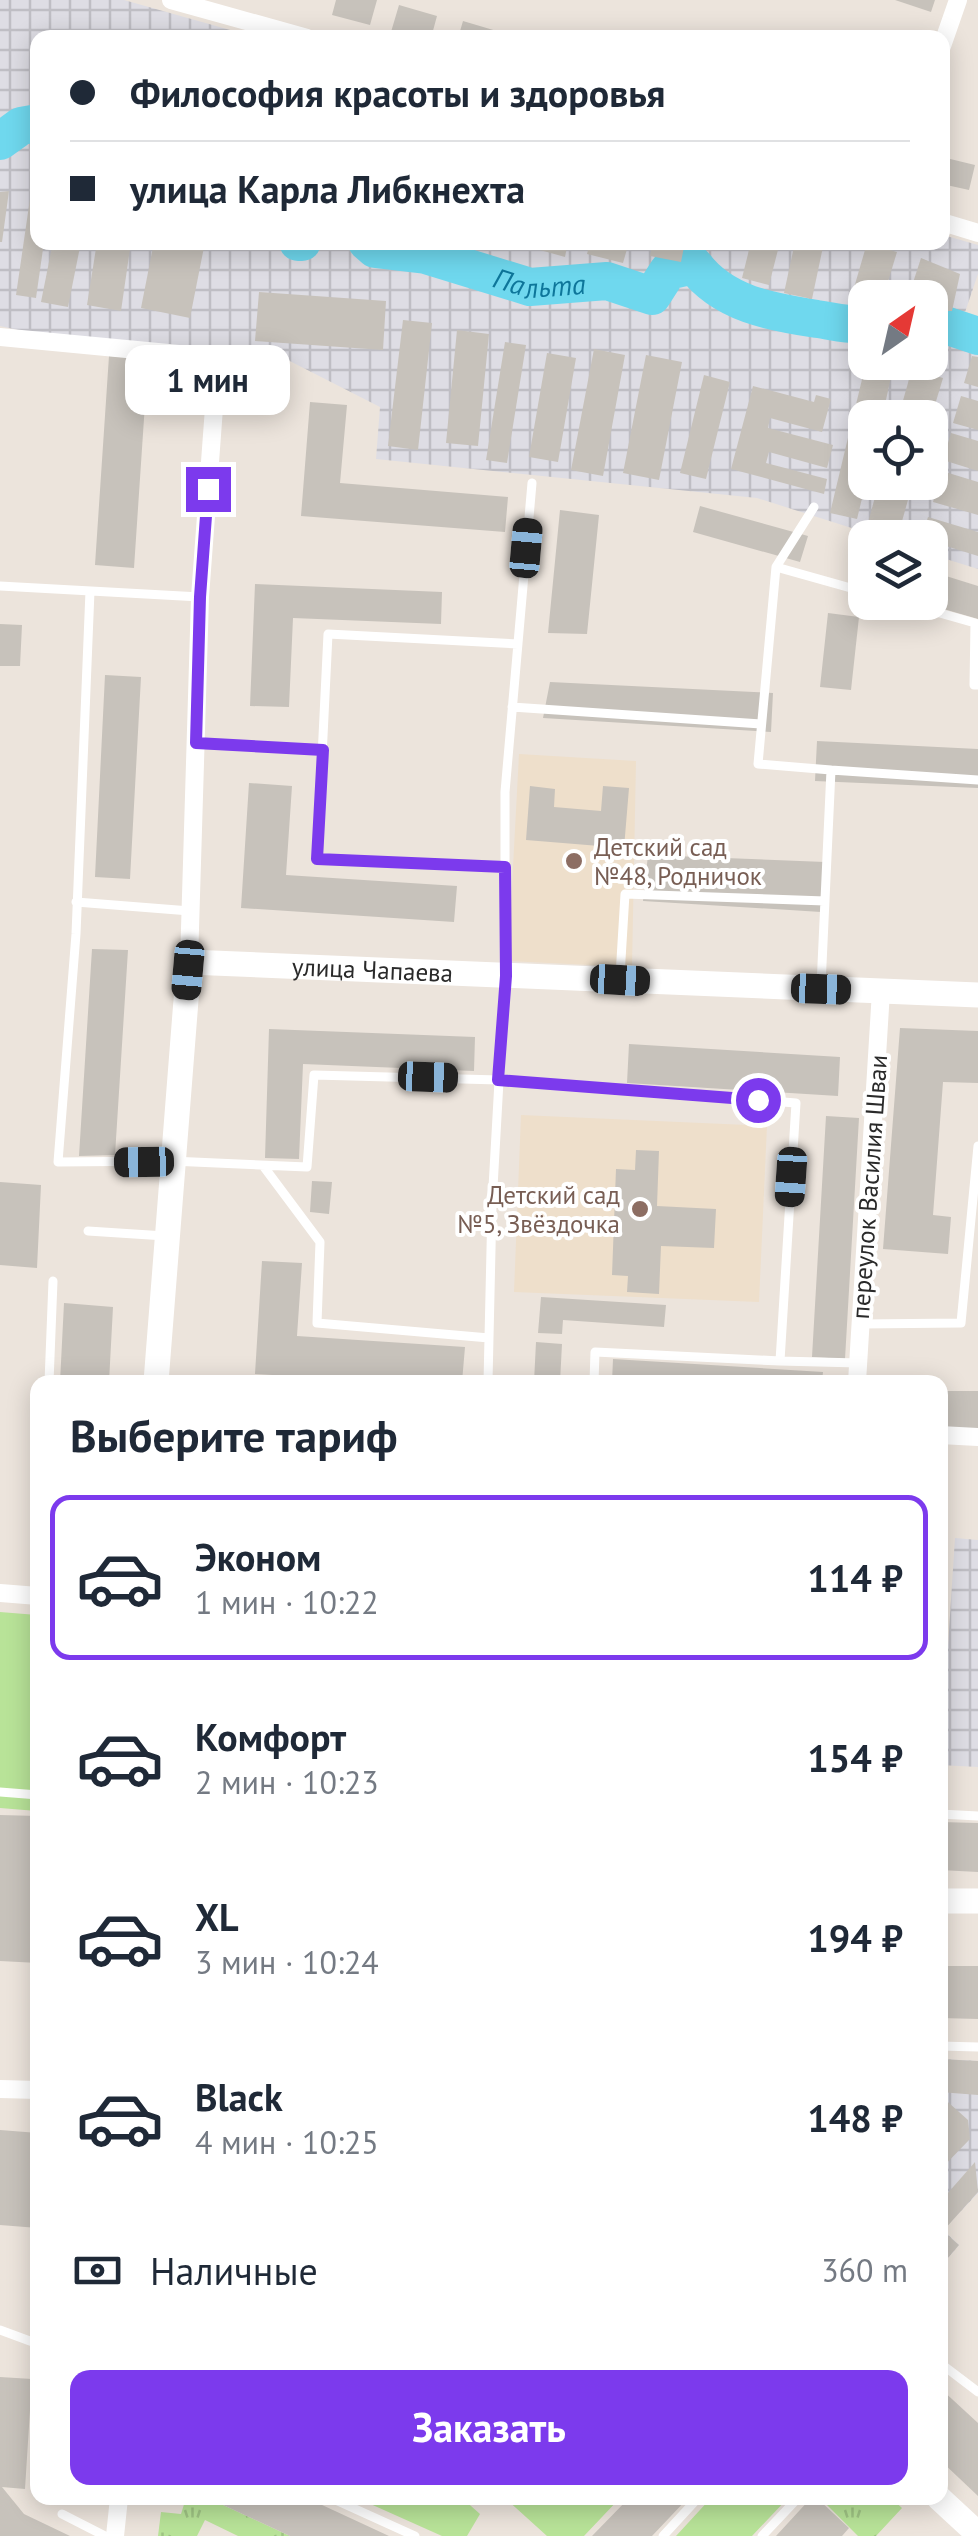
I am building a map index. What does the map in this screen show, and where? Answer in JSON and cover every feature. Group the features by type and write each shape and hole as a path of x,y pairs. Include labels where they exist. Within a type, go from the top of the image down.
{"street":[{"path":"171,0 242,9 289,30"},
{"path":"948,30 958,0"},
{"path":"950,224 978,232"},
{"path":"0,337 221,358 200,597 189,962 156,1375"},
{"name":"улица Чапаева","path":"189,962 978,995"},
{"name":"переулок Василия Шваи","path":"858,1373 881,991"},
{"path":"948,1435 978,1437"},
{"path":"0,1593 30,1595"},
{"path":"948,1901 978,1901"},
{"path":"0,2088 30,2090"},
{"path":"115,2536 119,2505"},
{"path":"947,2505 978,2534"}],"lane":[{"path":"488,1375 498,1080 506,976 505,792 532,484"},
{"path":"814,507 776,567 758,764 978,780"},
{"path":"776,567 848,587"},
{"path":"0,586 200,597"},
{"path":"90,591 76,902 58,1162 171,1161 307,1167 314,1075 498,1080 796,1103 780,1361"},
{"path":"948,615 975,623 974,685 978,685"},
{"path":"505,867 317,859 328,634 518,644"},
{"path":"512,706 761,724"},
{"path":"196,743 323,750"},
{"path":"821,989 831,770"},
{"path":"620,980 625,894 825,901"},
{"path":"76,902 190,911"},
{"path":"860,1324 961,1322 978,1146"},
{"path":"264,1167 320,1242 316,1323 489,1338"},
{"path":"88,1230 165,1236"},
{"path":"48,1375 53,1281"},
{"path":"594,1375 595,1352 780,1361 858,1373"},
{"path":"0,1792 30,1794"},
{"path":"948,1814 978,1816"},
{"path":"948,2046 978,2047"},
{"path":"0,2330 30,2341"},
{"path":"948,2368 978,2392"},
{"path":"346,2505 415,2536"},
{"path":"664,2536 692,2505"},
{"path":"762,2536 791,2505"},
{"path":"62,2514 105,2536"}],"shaded area":[{"path":"0,0 124,0 230,30 30,30 30,116 0,130"},
{"path":"30,137 30,250 369,250 394,260 428,262 530,295 605,285 656,301 670,274 694,270 699,279 740,305 785,317 848,325 848,380 948,380 948,330 978,350 978,569 948,560 948,520 848,520 848,527 757,498 376,459 380,407 274,353 58,339 0,326 0,155"},
{"path":"950,237 978,245 978,274 962,321 948,319 948,280 848,280 848,318 747,297 696,263 666,267 651,291 603,276 534,280 424,250 950,250"},
{"name":"Детский сад №48, Родничок","path":"519,754 636,761 632,967 508,961"},
{"name":"Детский сад №5, Звёздочка","path":"521,1115 767,1126 759,1302 514,1292"},
{"path":"955,1538 978,1540 978,1767 948,1765 948,1646"},
{"path":"948,2059 978,2061 978,2193 948,2225"},
{"path":"948,2235 959,2245 948,2258"}],"green space":[{"path":"0,1612 30,1614 30,1810 0,1808"},
{"path":"184,2505 223,2505 290,2536 238,2536 205,2520 197,2536 158,2536 161,2512 181,2514"},
{"path":"373,2505 470,2505 480,2514 467,2536 442,2536"},
{"path":"513,2505 613,2505 584,2536 547,2536"},
{"path":"705,2505 781,2505 752,2536 676,2536"},
{"path":"827,2505 902,2508 876,2536 858,2536"}],"building":[{"path":"336,0 377,0 370,25 332,15"},
{"path":"895,0 935,0 931,12"},
{"path":"399,5 437,16 433,30 392,30"},
{"path":"463,21 493,30 460,30"},
{"path":"950,159 975,165 969,190 950,186"},
{"path":"9,191 2,242 0,242 0,192"},
{"path":"30,199 30,250 43,250 36,298 16,295"},
{"path":"51,250 79,250 68,307 41,302"},
{"path":"96,250 130,250 121,311 87,305"},
{"path":"152,250 203,250 190,318 141,308"},
{"path":"540,250 566,250 565,257"},
{"path":"588,250 627,250 623,263 587,254"},
{"path":"651,250 683,250 681,262 650,256"},
{"path":"749,250 778,250 769,285 742,278"},
{"path":"793,250 822,250 812,299 784,293"},
{"path":"865,250 897,252 888,280 856,280"},
{"path":"921,258 960,274 952,311 948,311 948,280 914,280"},
{"path":"259,292 386,301 383,350 255,341"},
{"path":"403,320 432,323 418,450 388,446"},
{"path":"457,330 489,334 478,446 446,443"},
{"path":"505,342 526,345 507,463 486,460"},
{"path":"594,349 625,355 603,476 571,470"},
{"path":"547,353 576,358 558,462 529,457"},
{"path":"646,355 682,362 659,480 623,473"},
{"path":"109,356 148,359 134,568 95,565"},
{"path":"972,356 978,357 978,387 964,383"},
{"path":"704,375 730,382 706,479 680,473"},
{"path":"862,380 890,380 886,400 857,400"},
{"path":"909,380 942,380 936,400 903,400"},
{"path":"753,386 814,402 816,395 831,399 822,432 770,418 768,428 833,445 827,468 769,452 766,463 827,479 824,494 731,469"},
{"path":"961,396 978,401 978,430 953,423"},
{"path":"310,402 347,405 340,483 508,497 505,532 301,516"},
{"path":"951,433 978,441 978,471 948,462"},
{"path":"848,438 848,500 862,500 857,519 830,513"},
{"path":"948,473 978,482 978,515 933,502 948,500"},
{"path":"874,500 908,500 902,520 869,520"},
{"path":"700,506 808,536 800,562 693,532"},
{"path":"560,510 599,515 587,634 548,633"},
{"path":"948,523 978,532 978,556 948,547"},
{"path":"948,577 978,586 978,619 948,610"},
{"path":"255,584 442,592 441,624 293,618 289,707 250,706"},
{"path":"828,613 859,620 851,690 820,687"},
{"path":"0,624 22,625 20,666 0,666"},
{"path":"105,675 141,677 130,879 95,877"},
{"path":"550,682 773,693 771,732 543,718"},
{"path":"817,741 978,749 978,788 815,781"},
{"path":"249,783 292,786 286,875 457,886 454,922 241,908"},
{"path":"530,786 555,789 554,807 601,811 603,786 629,788 624,848 526,840"},
{"path":"648,855 825,862 821,912 643,901"},
{"path":"92,949 128,950 115,1155 79,1156"},
{"path":"900,1028 978,1031 978,1083 943,1082 933,1215 951,1217 948,1254 883,1249"},
{"path":"269,1029 475,1037 474,1071 303,1064 299,1159 265,1158"},
{"path":"629,1044 840,1057 838,1096 627,1083"},
{"path":"826,1116 859,1118 845,1359 812,1357"},
{"path":"636,1150 659,1151 657,1206 716,1209 714,1248 661,1246 659,1294 627,1292 628,1276 612,1275 616,1169 635,1170"},
{"path":"312,1181 332,1182 329,1214 310,1212"},
{"path":"0,1182 41,1185 37,1268 0,1265"},
{"path":"262,1261 302,1263 297,1336 465,1347 463,1375 255,1374"},
{"path":"541,1297 666,1305 664,1327 563,1320 562,1334 538,1333"},
{"path":"64,1303 113,1307 109,1375 60,1375"},
{"path":"536,1342 562,1344 560,1375 534,1375"},
{"path":"613,1359 823,1372 823,1375 612,1375"},
{"path":"948,1391 978,1391 978,1429 948,1429"},
{"path":"0,1815 30,1816 30,1963 0,1961"},
{"path":"948,1822 978,1823 978,1872 948,1870"},
{"path":"948,1966 978,1966 978,2019 948,2018"},
{"path":"948,2059 978,2061 978,2095 948,2093"},
{"path":"948,2102 968,2120 970,2139 948,2162"},
{"path":"0,2130 30,2132 30,2227 0,2225"},
{"path":"975,2162 978,2192 948,2225 948,2193"},
{"path":"948,2235 959,2245 948,2258"},
{"path":"0,2377 30,2379 25,2489 2,2487 24,2514 70,2536 0,2536"},
{"path":"948,2395 978,2423 978,2496 948,2468"},
{"path":"223,2505 322,2505 389,2536 290,2536"},
{"path":"622,2505 681,2505 652,2536 592,2536"},
{"path":"805,2505 824,2505 849,2528 842,2536 776,2536"}],"waterway":[{"name":"Пальта","path":"0,141 30,124"},
{"name":"Пальта","path":"384,250 426,255 530,287 607,281 652,296 668,271 694,265 719,289 749,304 848,324"},
{"name":"Пальта","path":"948,326 978,336"}],"place":[{"name":"Детский сад №48, Родничок","path":"574,861"},
{"name":"Детский сад №5, Звёздочка","path":"640,1209"}],"route":[{"path":"208,489 196,743 323,750 317,859 505,867 506,976 498,1080 758,1100"}]}
